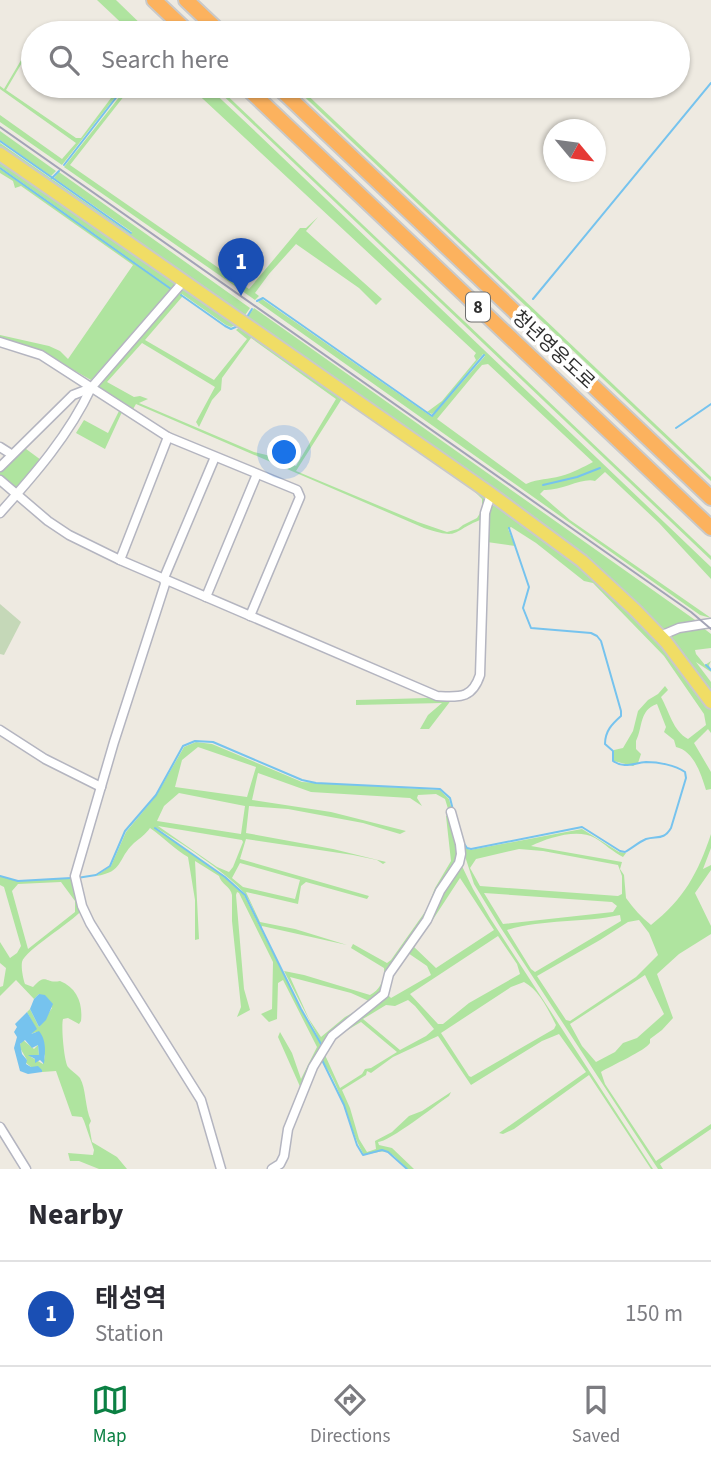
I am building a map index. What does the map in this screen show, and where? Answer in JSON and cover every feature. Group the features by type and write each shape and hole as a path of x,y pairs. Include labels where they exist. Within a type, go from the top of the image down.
{"highway":[{"path":"154,0 177,21"},
{"path":"186,0 209,21"},
{"name":"청년영웅도로","path":"258,98 711,528"},
{"name":"청년영웅도로","path":"290,98 711,498"}],"main road":[{"path":"0,154 491,494 582,561 660,636 711,702"}],"street":[{"path":"0,513 77,417 91,388 183,282"},
{"path":"0,342 41,355 168,437 298,490 300,497 250,616"},
{"path":"0,467 73,396 91,388"},
{"path":"120,560 168,437"},
{"path":"0,447 11,454"},
{"path":"215,457 164,578 165,584 154,622 118,730 76,878 82,906 90,923 201,1100 221,1169"},
{"path":"206,597 257,474"},
{"path":"0,480 35,511 69,535 120,560 437,695 457,697 475,689 480,675 485,513 491,494"},
{"path":"660,636 678,628 711,622"},
{"path":"0,730 45,759 102,788"},
{"path":"272,1169 284,1156 288,1129 313,1068 332,1036 384,995 389,974 427,920 440,891 459,863 461,854 452,812"},
{"path":"0,1127 26,1169"}],"green space":[{"path":"97,0 116,0 138,21 119,21"},
{"path":"21,60 6,90 76,138 81,138 111,98 115,98 62,165 0,122 0,115 62,159 76,143 0,89 0,86 4,89"},
{"path":"119,98 123,98 70,165 249,289 300,228 306,228 318,217 306,231 382,299 376,305 359,288 296,244 255,293 259,296 255,300 64,167"},
{"path":"202,98 220,98 711,567 711,579 659,523 605,472 595,481 544,490 540,494 570,520 711,618 700,615 258,302 262,299 432,417 485,356 483,354 437,410 432,414 427,412 442,401 476,360 476,353","holes":["488,364 593,462 578,470 526,484 437,419 482,365"]},
{"path":"226,98 230,98 711,556 711,560"},
{"path":"306,98 311,98 711,477 711,481"},
{"path":"0,131 56,171 51,176 0,140"},
{"path":"0,143 131,234 132,232 54,178 59,172 250,308 243,318 0,148"},
{"path":"0,158 175,281 173,289 91,380 54,359 0,339 0,335 49,346 68,359 133,265 21,186 15,188 13,181 0,173 0,169 171,288 0,167"},
{"path":"185,289 238,324 231,327 226,325 182,294 145,340 214,380 247,339 236,330 241,326 343,397 296,471 447,532 477,518 482,510 482,499 466,483 485,497 480,520 450,534 424,528 136,404 132,411 126,404 101,391 97,386 180,290","holes":["251,338 336,399 296,466 279,458 254,452 139,403 148,399 134,397 107,382 142,343 215,387 196,422 199,427 212,400 221,390 222,378"]},
{"path":"254,308 698,622 661,630 636,604 246,319"},
{"path":"119,411 122,412 105,449 76,433 84,420 108,433"},
{"path":"22,446 41,460 17,490 0,476 0,471"},
{"path":"496,505 584,568 641,622 694,683 711,709 711,733 708,729 694,743 711,772 711,789 706,790 699,770 688,753 676,747 674,740 664,732 666,727 657,704 647,710 642,720 636,741 636,749 641,754 638,763 633,766 614,761 614,750 623,748 633,731 638,711 665,686 668,690 661,697 675,726 688,739 706,725 704,714 664,656 593,583 584,581 511,527 508,529 515,546 487,542 486,523 490,507"},
{"path":"0,604 21,622 4,655 0,654"},
{"path":"702,627 711,634 711,648 695,650 705,665 711,661 711,672 696,662 711,682 711,695 670,637 674,633"},
{"path":"452,699 429,729 420,729 428,715 442,703 356,705 356,700"},
{"path":"196,742 212,744 302,782 440,790 449,799 452,810 449,812 445,799 436,794 418,795 422,806 410,798 311,792 258,773 252,800 331,812 406,831 400,834 363,823 288,809 249,806 246,833 333,849 386,862 383,864 377,860 353,855 246,839 240,859 369,896 367,899 306,882 301,886 298,904 246,892 260,922 295,929 347,945 262,926 261,929 321,1045 322,1050 302,1091 278,1037 280,1032 292,1053 301,1079 317,1047 283,980 278,983 277,1019 269,1022 261,1014 272,1009 273,962 239,893 236,895 244,989 250,1010 237,1017 241,1007 232,895 219,876 195,861 199,939 195,940 195,900 188,857 150,828 134,843 116,868 96,876 111,866 126,832 156,796 184,747","holes":["198,747 256,767 247,797 175,787 182,760","179,793 245,806 241,834 157,821 164,806","158,826 242,840 229,872 217,867","154,827 202,857 237,885 249,901 261,929 244,895 225,877","240,863 300,880 295,899 243,887 232,878"]},
{"path":"451,814 458,859 381,994 322,1045 284,971 370,995 377,990 383,980 384,968 351,948 353,944 387,963 391,960 427,909 435,888 451,861 446,816","holes":["290,977 351,993 369,1001 367,1005 345,1017 321,1037 309,1019"]},
{"path":"582,829 619,852 626,853 623,857 595,838 580,834 554,837 531,846 622,862 620,869 624,875 626,898 651,925 681,895 701,861 711,834 711,848 703,869 711,865 711,870 695,893 711,926 711,934 679,954 657,974 673,1018 650,1039 647,1046 601,1072 605,1084 656,1161 711,1124 711,1129 660,1164 663,1169 658,1169 474,884 462,842 470,850","holes":["519,849 618,865 622,876 622,894 618,896 480,886 470,868 476,859","484,893 612,902 617,906 613,912 503,924","620,915 621,921 535,972 507,930 535,924","639,920 649,933 658,955 636,977 570,1021 566,1020 537,976 628,922","645,975 664,1014 637,1038 623,1043 615,1052 596,1062 582,1046 570,1024"]},
{"path":"460,862 490,918 653,1169 589,1075 514,1129 499,1133 586,1072 559,1034 542,1041 471,1085 438,1036 393,1057 371,1073 367,1071 366,1075 342,1090 359,1139 367,1152 376,1149 375,1141 392,1132 409,1116 422,1111 451,1092 413,1122 378,1142 379,1145 392,1148 414,1169 408,1169 388,1152 364,1155 335,1083 322,1061 331,1042 337,1034 379,1003 386,994 391,973 427,922 442,890","holes":["460,878 494,930 436,968 413,946","498,936 517,964 520,974 469,1003 443,1024 438,1024 410,994","408,953 427,966 431,975 391,998 387,994 395,970","524,982 539,995 556,1025 554,1029 471,1077 441,1033 511,987","408,1000 434,1029 400,1050 363,1019 386,1005 395,1006","361,1022 397,1052 365,1069 362,1074 340,1088 325,1055 334,1038"]},
{"path":"0,876 18,881 73,878 82,910 25,957 22,962 23,976 25,984 33,987 43,979 60,981 78,997 81,1008 79,1024 68,1018 63,1019 63,1043 67,1064 82,1082 91,1121 89,1125 92,1142 117,1157 127,1169 99,1169 79,1161 70,1161 68,1153 93,1155 94,1150 84,1121 82,1117 72,1116 56,1071 42,1072 25,1062 27,1060 19,1046 23,1040 34,1049 38,1045 39,1055 31,1057 43,1064 45,1056 36,1032 30,1032 36,1029 27,1012 30,1009 39,1027 52,1008 39,994 34,999 16,980 0,996 6,968 0,963 0,942 10,958 21,946 4,887 0,885","holes":["61,882 75,901 75,912 28,949 12,891 18,884"]}],"water":[{"path":"39,994 45,995 53,1004 46,1020 39,1027 30,1009"},
{"path":"27,1012 37,1029 31,1034 39,1031 45,1051 44,1064 40,1060 35,1063 35,1059 28,1055 39,1055 38,1045 32,1048 25,1040 20,1044 22,1054 27,1060 26,1064 31,1067 38,1066 42,1070 28,1074 20,1071 14,1048 17,1037 14,1032 17,1027 15,1024"}],"waterway":[{"path":"533,299 711,83"},
{"path":"64,165 116,98"},
{"path":"0,141 131,233"},
{"path":"0,168 171,289"},
{"path":"52,178 59,171"},
{"path":"181,295 225,326 231,329 238,326"},
{"path":"257,301 263,298 432,416 484,355"},
{"path":"247,317 252,309"},
{"path":"676,428 711,404"},
{"path":"543,485 600,468"},
{"path":"463,842 471,849 582,827 625,852 646,839 660,837 668,832 686,778 685,772 666,764 646,762 625,765 613,761 613,751 605,744 605,739 610,728 621,716 621,711 601,641 591,633 531,628 523,608 529,587 509,528"},
{"path":"706,665 711,670"},
{"path":"77,878 96,875 110,866 125,831 156,795 183,746 195,741 213,742 302,780 316,783 440,789 450,798 453,810"},
{"path":"155,828 225,877 245,895 321,1044"},
{"path":"0,876 18,881 71,878"},
{"path":"322,1060 344,1105 363,1155 382,1150 407,1169"}],"railway":[{"path":"0,127 691,612 711,629"}],"place":[{"name":"태성역","path":"241,296"}]}
